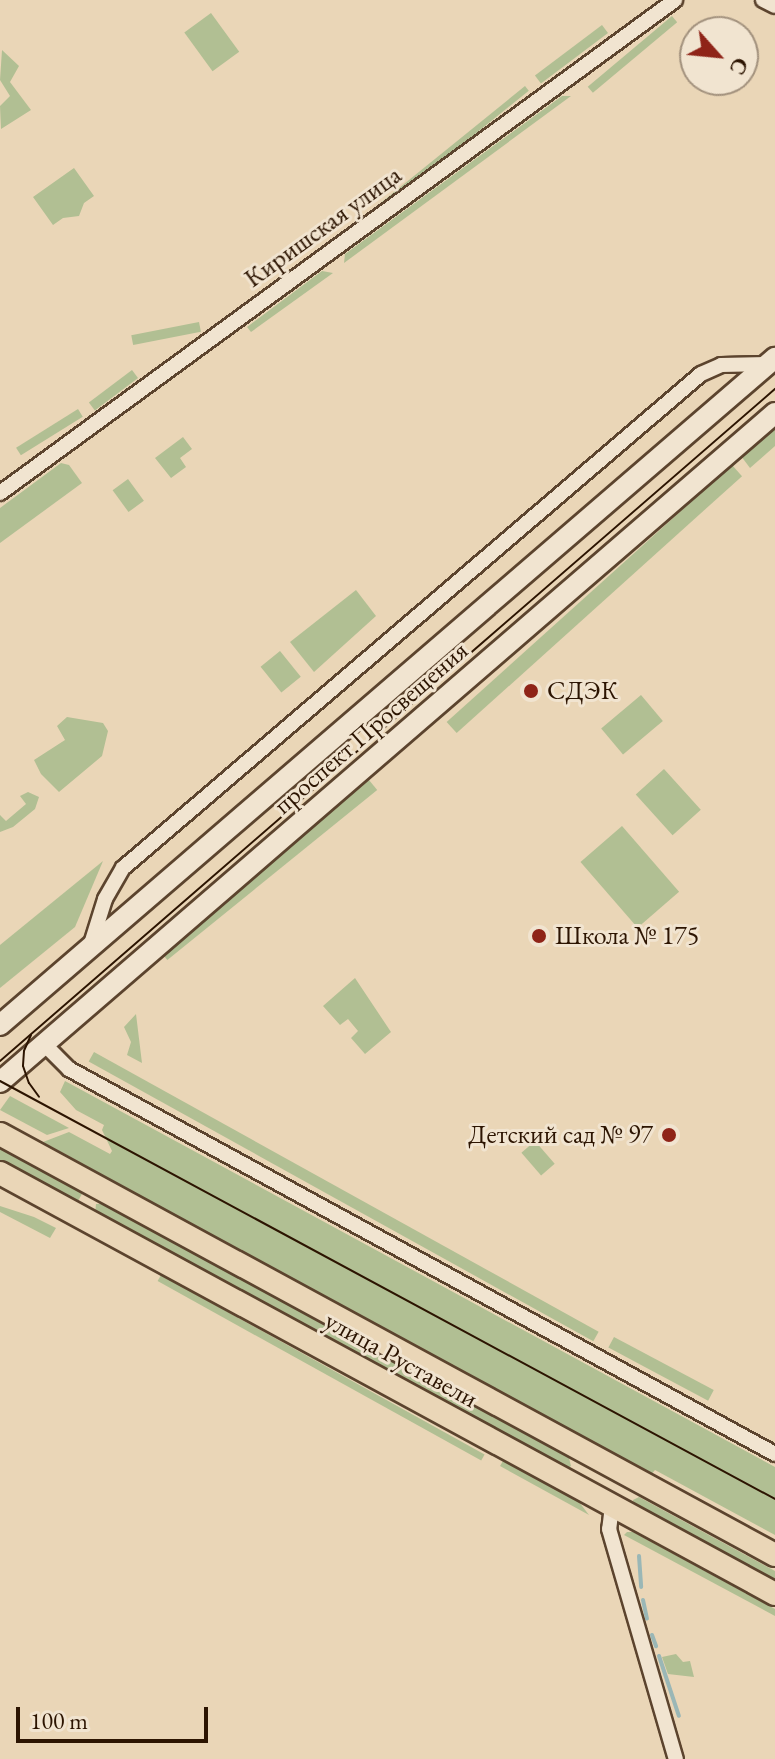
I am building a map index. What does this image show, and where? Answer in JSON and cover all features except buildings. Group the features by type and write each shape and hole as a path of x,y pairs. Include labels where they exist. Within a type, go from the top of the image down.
{"main road":[{"name":"проспект Просвещения","path":"0,1025 771,361"},
{"name":"проспект Просвещения","path":"0,1082 775,413"},
{"name":"улица Руставели","path":"0,1134 775,1555"},
{"name":"улица Руставели","path":"0,1173 775,1594"},
{"path":"88,1221 84,1206 87,1200 106,1191"},
{"path":"612,1506 628,1476"}],"street":[{"name":"Киришская улица","path":"0,493 675,0"},
{"path":"763,0 775,6"},
{"path":"90,947 113,882 146,848 701,374 721,365 771,361"},
{"path":"45,1045 69,1069 775,1454"},
{"path":"612,1506 609,1529 676,1759"}],"green space":[{"path":"211,13 239,52 213,71 184,32"},
{"path":"672,16 677,22 593,93 588,87"},
{"path":"602,25 608,33 541,84 535,76"},
{"path":"2,50 19,66 10,82 31,110 1,129 0,106 10,96 0,80"},
{"path":"525,86 529,91 246,320 242,315"},
{"path":"562,96 571,96 344,263 345,254"},
{"path":"74,168 94,196 84,203 79,216 63,218 53,225 33,197"},
{"path":"322,271 333,273 251,332 247,327"},
{"path":"199,322 201,332 133,345 131,335"},
{"path":"132,370 138,378 95,410 89,402"},
{"path":"78,409 83,417 21,455 16,448"},
{"path":"775,427 775,446 750,468 741,456"},
{"path":"183,437 192,449 180,458 186,467 171,478 155,458"},
{"path":"61,463 69,465 82,483 0,543 0,508"},
{"path":"732,465 742,476 457,733 447,722"},
{"path":"128,479 144,501 128,512 113,490"},
{"path":"356,590 376,616 314,672 290,642"},
{"path":"280,651 301,677 281,692 261,667"},
{"path":"641,695 663,721 623,754 601,728"},
{"path":"67,717 103,723 108,731 102,756 59,792 41,774 34,760 65,740 57,726"},
{"path":"664,769 701,810 673,835 636,794"},
{"path":"369,780 377,790 167,960 159,950"},
{"path":"28,792 39,797 35,809 13,827 0,832 0,815 6,821 26,804 20,796"},
{"path":"622,826 679,892 638,928 580,862"},
{"path":"103,861 75,927 0,988 0,945"},
{"path":"355,978 391,1032 365,1054 351,1038 358,1031 348,1019 340,1025 323,1006"},
{"path":"136,1014 142,1063 127,1055 131,1042 124,1027"},
{"path":"94,1052 599,1332 593,1341 89,1062"},
{"path":"65,1081 775,1467 775,1535 655,1470 650,1476 43,1142 69,1132 110,1154 112,1151 102,1130 104,1125 76,1110 60,1092"},
{"path":"10,1096 69,1128 47,1135 0,1110"},
{"path":"535,1141 555,1164 541,1175 521,1153"},
{"path":"0,1148 82,1194 75,1206 0,1164"},
{"path":"96,1204 104,1204 569,1458 571,1466 567,1469 95,1214"},
{"path":"0,1206 56,1228 50,1238 0,1212"},
{"path":"161,1275 485,1454 481,1461 158,1281"},
{"path":"614,1337 714,1390 708,1401 608,1348"},
{"path":"503,1461 579,1502 589,1515 500,1466"},
{"path":"639,1497 775,1571 775,1583 634,1506 633,1500"},
{"path":"633,1532 775,1609 775,1616 624,1535"},
{"path":"676,1654 683,1662 690,1661 694,1677 668,1674 662,1657"}],"waterway":[{"path":"639,1556 641,1587"},
{"path":"643,1600 647,1619"},
{"path":"652,1635 656,1646"},
{"path":"659,1656 679,1716"}],"tram line":[{"path":"0,1061 775,389"},
{"path":"31,1035 24,1051 23,1066 29,1083 39,1097"},
{"path":"0,1081 775,1499"}],"place":[{"name":"СДЭК","path":"531,691"},
{"name":"Школа № 175","path":"539,936"},
{"name":"Детский сад № 97","path":"669,1135"}]}
